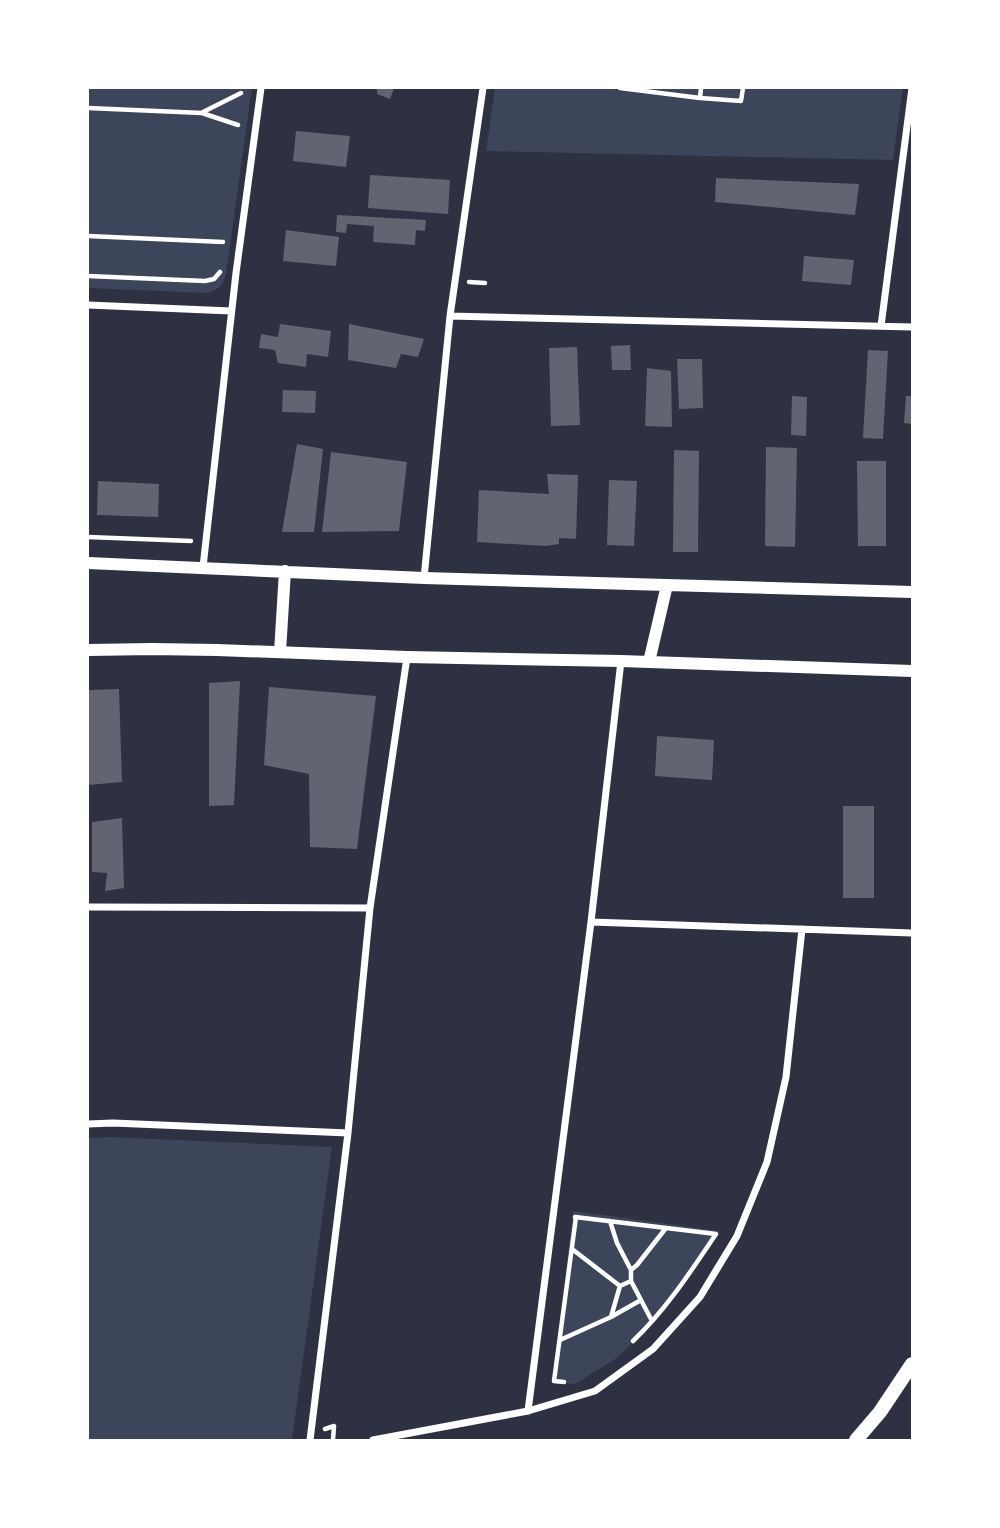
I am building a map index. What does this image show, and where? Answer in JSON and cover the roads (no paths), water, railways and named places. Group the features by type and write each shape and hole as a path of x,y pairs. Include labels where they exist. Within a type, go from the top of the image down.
{"main road":[{"path":"856,1440 880,1412 912,1364"}],"street":[{"path":"203,567 231,311 261,88"},
{"path":"424,578 450,316 483,88"},
{"path":"881,326 912,88"},
{"path":"88,305 231,311"},
{"path":"450,316 912,327"},
{"path":"88,563 424,578 912,592"},
{"path":"280,652 285,571"},
{"path":"649,662 667,585"},
{"path":"88,650 280,652 912,671"},
{"path":"310,1440 348,1133 370,908 407,657"},
{"path":"528,1411 591,922 621,661"},
{"path":"88,907 370,908"},
{"path":"591,922 912,933"},
{"path":"373,1440 528,1411 594,1391 653,1349 699,1297 737,1237 767,1162 786,1077 802,929"},
{"path":"88,1124 348,1133"}]}
